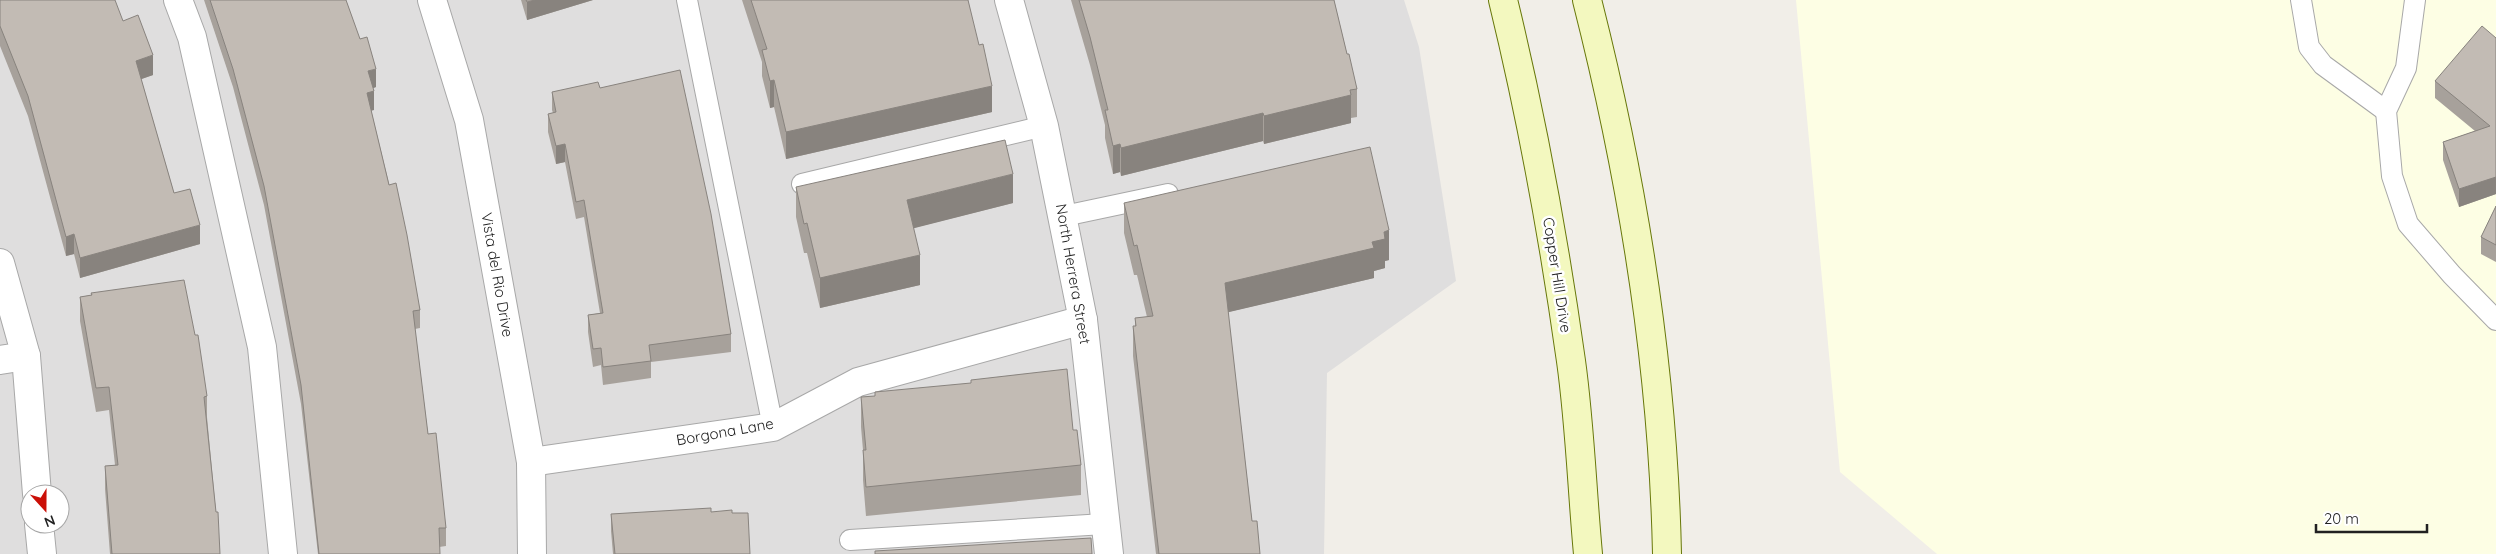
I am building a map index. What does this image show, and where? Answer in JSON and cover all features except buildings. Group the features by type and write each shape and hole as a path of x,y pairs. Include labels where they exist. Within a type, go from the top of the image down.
{"main road":[{"name":"Copper Hill Drive","path":"1502,0 1520,68 1542,178 1570,353 1588,554"},
{"path":"1587,0 1603,63 1622,154 1647,302 1666,507 1668,554"}],"street":[{"path":"178,0 192,37 262,347 283,554"},
{"name":"Vista del Rio Drive","path":"432,0 469,120 531,462 532,554"},
{"name":"North Herrera Street","path":"1009,0 1044,126 1064,216 1083,320 1104,524 1109,554"},
{"path":"0,263 13,358 35,484"},
{"name":"Borgona Lane","path":"531,462 773,427 858,382 1083,320"},
{"path":"40,534 42,554"}],"lane":[{"path":"687,0 773,427"},
{"path":"2301,0 2309,47 2323,65 2386,111"},
{"path":"2415,0 2406,68 2386,111 2392,176 2408,224 2452,275 2496,320"},
{"path":"802,184 1044,126"},
{"path":"1064,216 1189,189"},
{"path":"850,540 1104,524"}],"shaded area":[{"path":"0,0 1404,0 1419,47 1456,281 1327,373 1324,554 0,554"},
{"path":"1796,0 2496,0 2496,554 1937,554 1840,472"}]}
